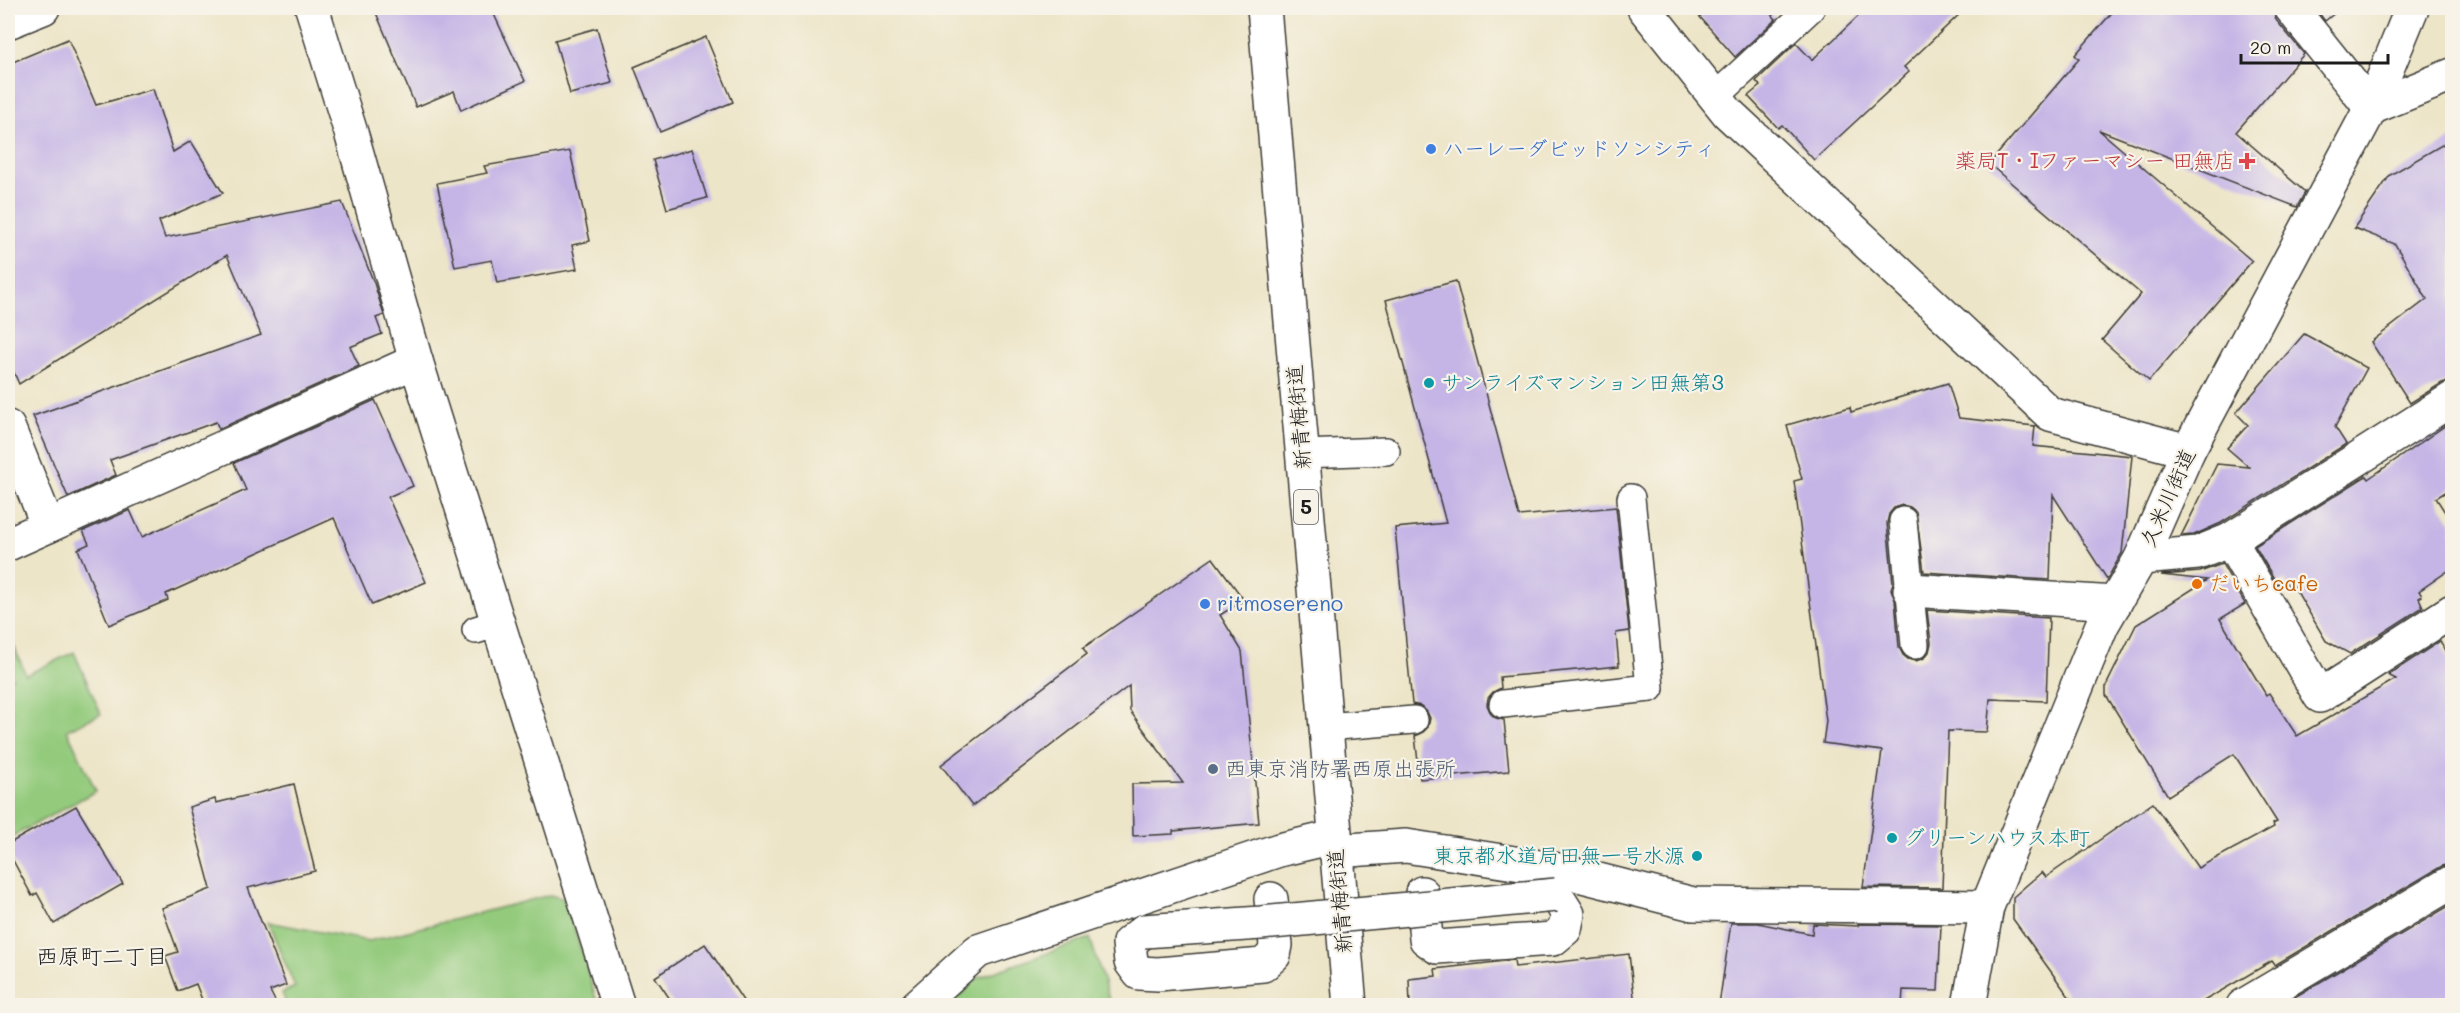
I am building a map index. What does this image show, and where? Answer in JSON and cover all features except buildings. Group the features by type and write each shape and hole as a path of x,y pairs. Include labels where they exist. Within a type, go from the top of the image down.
{"street":[{"path":"8,22 43,8"},
{"path":"312,8 352,136 416,361 487,627 618,1005"},
{"name":"新青梅街道","path":"1264,8 1350,1005"},
{"path":"1644,8 1728,113 2050,414 2188,452"},
{"path":"2290,8 2371,108 2452,75"},
{"name":"久米川街道","path":"1969,1005 1987,907 2102,625 2141,558 2188,452 2371,108 2412,8"},
{"path":"8,544 416,361"},
{"path":"2141,558 2198,553 2230,540 2452,399"},
{"path":"8,427 48,526"},
{"path":"2230,540 2320,696 2452,612"},
{"path":"1910,591 2115,603"},
{"path":"917,1005 952,962 978,951 1279,850 1335,844 1406,846 1559,870 1693,904 1987,907"},
{"path":"2243,1005 2452,882"},
{"path":"1271,898 1276,945 1274,955 1263,965 1158,974 1139,973 1131,962 1129,944 1143,931 1261,923 1556,895 1568,914 1565,929 1553,939 1437,947 1426,939 1422,893"}],"lane":[{"path":"1715,97 1811,8"},
{"path":"1302,454 1386,450"},
{"path":"1503,704 1650,688 1631,498"},
{"path":"1903,521 1916,645"},
{"path":"1325,727 1414,720"}],"green space":[{"path":"8,632 26,675 74,652 101,714 67,730 96,791 8,839 8,680 13,678 8,664"},
{"path":"550,895 565,899 598,1005 287,1005 282,993 295,987 268,922 369,941"},
{"path":"1090,938 1111,1005 952,1005 977,978"}],"place":[{"name":"ハーレーダビッドソンシティ","path":"1431,149"},
{"name":"薬局T・Iファーマシー 田無店","path":"2247,161"},
{"name":"サンライズマンション田無第3","path":"1429,383"},
{"name":"だいちcafe","path":"2197,584"},
{"name":"ritmosereno","path":"1205,604"},
{"name":"西東京消防署西原出張所","path":"1213,769"},
{"name":"グリーンハウス本町","path":"1892,838"},
{"name":"東京都水道局田無一号水源","path":"1697,856"}],"district":[{"name":"西原町二丁目","path":"102,956"}]}
